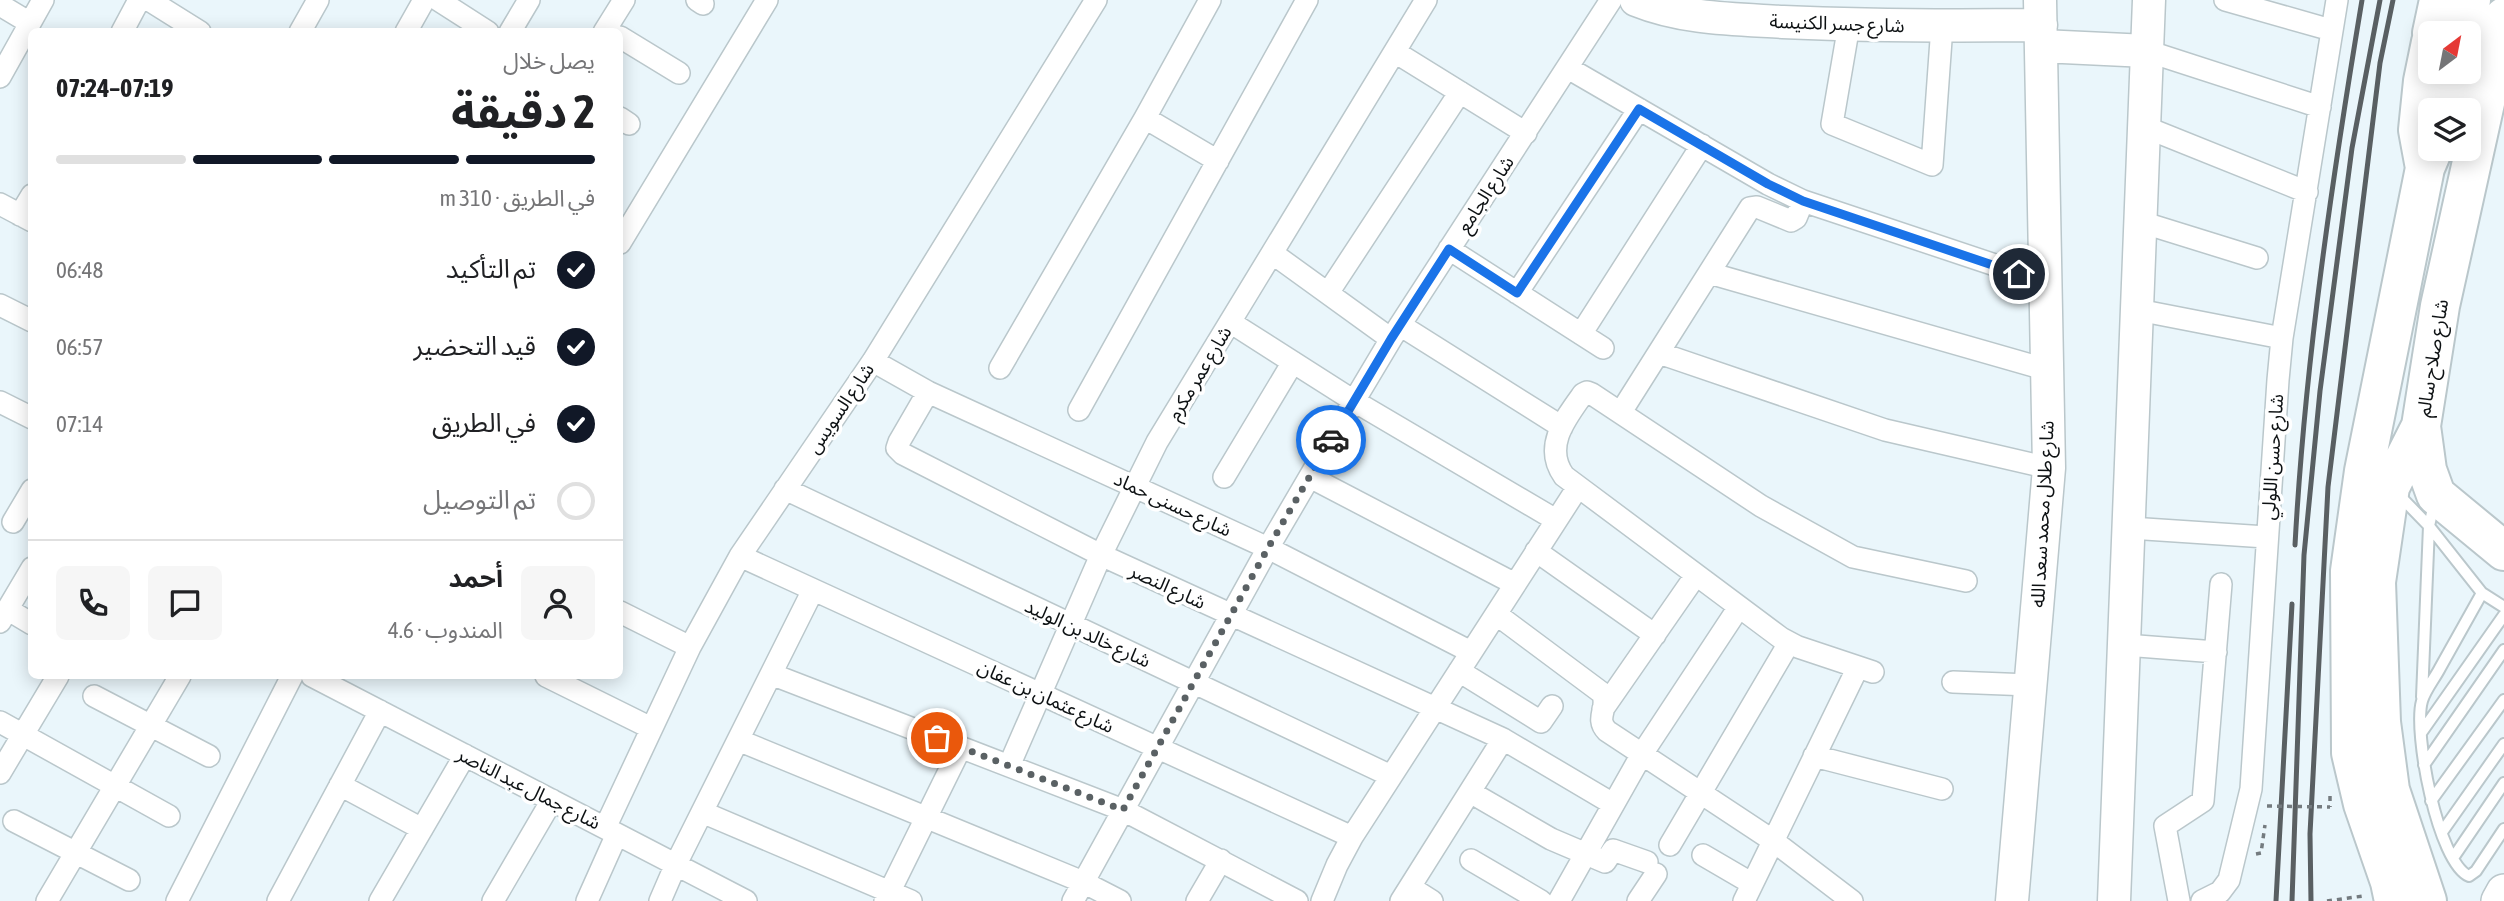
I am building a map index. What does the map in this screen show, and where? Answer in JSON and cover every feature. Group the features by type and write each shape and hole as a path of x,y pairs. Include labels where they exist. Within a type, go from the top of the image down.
{"highway":[{"path":"2435,21 2439,0"},
{"path":"2466,21 2471,0"},
{"name":"شارع صلاح سالم","path":"2427,901 2390,790 2381,722 2376,582 2390,486 2423,410 2440,306 2504,17"},
{"path":"2376,899 2390,881 2362,804 2351,753 2350,571 2364,471 2428,161"},
{"path":"2382,390 2390,396 2414,400 2423,410 2433,510 2504,551"}],"main road":[{"name":"شارع جسر الكنيسة","path":"1636,0 1655,8 1702,18 1849,25 2041,24 2147,51"},
{"path":"2114,901 2116,795 2130,528 2149,0"},
{"name":"شارع طلال محمد سعد الله","path":"2012,901 2049,468 2041,24"},
{"path":"2499,901 2504,892"}],"street":[{"path":"0,77 43,0"},
{"path":"124,28 139,0"},
{"path":"149,0 194,28"},
{"path":"302,28 317,0"},
{"path":"407,28 424,0"},
{"path":"438,0 482,28"},
{"path":"512,28 529,0"},
{"path":"612,28 624,0"},
{"path":"623,230 627,212 767,0"},
{"name":"شارع السويس","path":"587,901 651,728 690,646 740,556 873,361 1096,0"},
{"path":"1000,368 1210,0"},
{"path":"1079,410 1307,0"},
{"name":"شارع عمر مكرم","path":"1009,766 1039,693 1133,486 1157,442 1426,0"},
{"name":"شارع الجامع","path":"1073,901 1268,548 1354,401 1611,0"},
{"path":"2225,0 2331,30"},
{"name":"شارع حسن اللولي","path":"2202,901 2220,892 2229,880 2251,789 2266,537 2282,338 2337,0"},
{"path":"0,5 30,23"},
{"path":"1849,25 1832,124 1933,165 1942,26"},
{"path":"623,40 679,73"},
{"path":"2147,51 2320,107"},
{"path":"1395,52 1526,132"},
{"path":"1568,68 1768,184 1803,201 2046,282"},
{"path":"1328,293 1460,92"},
{"path":"1517,293 1639,109"},
{"path":"1144,118 1219,161"},
{"path":"2145,127 2307,192"},
{"path":"1581,334 1702,145"},
{"path":"1621,412 1751,208 1757,207 1791,222 1796,218 1803,201"},
{"path":"0,204 26,218"},
{"path":"2141,222 2257,258"},
{"path":"1449,249 1603,348"},
{"path":"1272,253 1328,293 1562,426"},
{"path":"1709,274 2048,370"},
{"path":"0,305 28,319"},
{"path":"2138,310 2282,338"},
{"path":"1230,322 1354,401 1556,520"},
{"path":"1659,353 1885,430 2049,468"},
{"name":"شارع حسنى حماد","path":"873,361 928,392 1268,548 1471,652"},
{"path":"1224,477 1293,362"},
{"name":"شارع النصر","path":"928,392 899,442 899,452 1101,555 1503,739 1613,804"},
{"path":"1703,855 1747,892 1814,756 1866,669 1789,643 1564,475 1556,460 1555,443 1562,426 1581,396 1587,392 1621,412 1761,506 1853,557 1966,581"},
{"path":"0,402 28,416"},
{"path":"1310,477 1515,584"},
{"path":"1322,901 1352,837 1578,487"},
{"name":"شارع خالد بن الوليد","path":"785,489 1391,776"},
{"path":"15,523 28,498"},
{"path":"2130,528 2266,537"},
{"path":"1536,551 1655,635"},
{"name":"شارع عثمان بن عفان","path":"740,556 1352,837"},
{"path":"28,575 4,616 28,623"},
{"path":"1603,709 1696,575"},
{"path":"2179,901 2165,826 2203,801 2221,584"},
{"path":"660,901 813,590"},
{"path":"1559,901 1643,754 1739,607"},
{"path":"623,613 690,646"},
{"path":"1496,614 1599,690 1605,699 1600,718 1603,728 1772,840 1840,899"},
{"path":"1670,845 1789,643"},
{"path":"2125,645 2216,652"},
{"path":"1459,671 1541,722 1552,706"},
{"path":"771,674 1123,810 1297,901"},
{"path":"0,773 56,679"},
{"path":"47,901 178,679"},
{"path":"177,901 290,679"},
{"name":"شارع جمال عبد الناصر","path":"318,679 676,864 712,893 746,901"},
{"path":"552,679 651,728"},
{"path":"1953,682 2030,685"},
{"path":"94,696 209,756"},
{"path":"278,901 380,711"},
{"path":"0,722 169,816"},
{"path":"1432,901 1405,894 1503,739"},
{"path":"738,740 1083,882 1121,901"},
{"path":"888,897 961,747"},
{"path":"380,901 465,755"},
{"path":"1814,756 1942,789"},
{"path":"340,785 422,830"},
{"path":"1470,792 1551,839 1605,862 1613,850 1651,868 1638,901"},
{"path":"493,901 552,800"},
{"path":"702,812 888,897 911,901"},
{"path":"14,821 129,880"},
{"path":"1197,901 1221,860"},
{"path":"1471,860 1541,901"}],"lane":[{"path":"2390,486 2433,510 2482,593 2504,607"},
{"path":"2433,510 2421,733 2431,801 2453,858 2463,873 2469,876 2476,871 2504,829"},
{"path":"2422,701 2482,593"},
{"path":"2421,733 2504,615"},
{"path":"2424,765 2504,650"},
{"path":"2431,801 2504,700"},
{"path":"2442,832 2504,744"},
{"path":"2453,858 2504,783"}],"path":[{"path":"2261,853 2267,806 2330,807"},
{"path":"2327,901 2376,899"}],"railway":[{"path":"2295,545 2305,408 2321,271 2362,0"},
{"path":"2292,901 2304,555 2320,391 2352,148 2380,0"},
{"path":"2311,901 2310,834 2328,487 2380,63 2393,0"},
{"path":"2276,901 2292,604"}],"way so far":[{"path":"937,738 1123,810 1331,440"}],"route":[{"path":"1331,440 1449,249 1517,293 1639,109 1768,184 1803,201 2019,274"}]}
